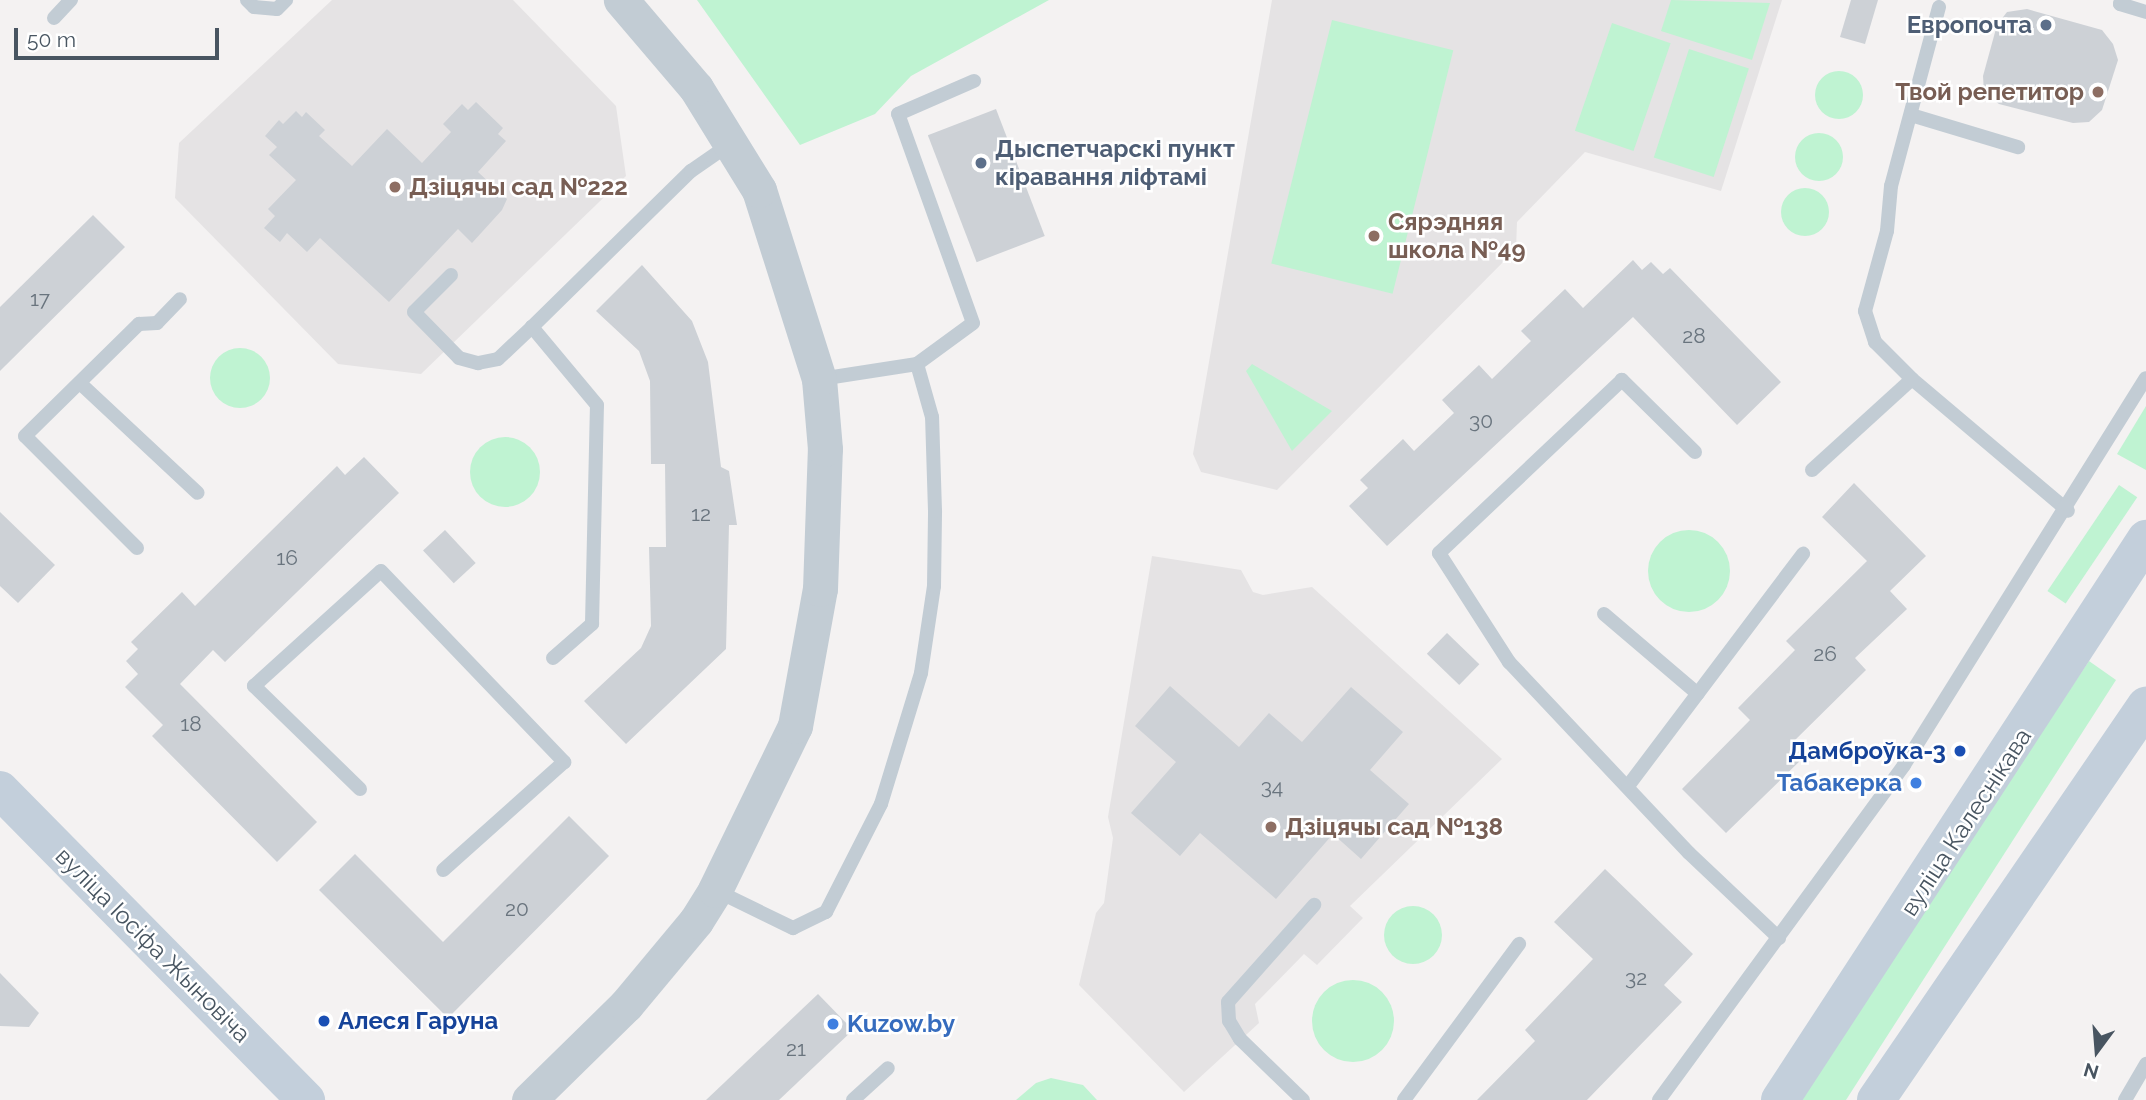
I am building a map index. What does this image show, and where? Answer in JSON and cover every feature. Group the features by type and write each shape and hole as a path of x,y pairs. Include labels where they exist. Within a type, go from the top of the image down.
{"main road":[{"name":"вуліца Калеснікава","path":"1780,1100 2140,562"},
{"path":"1877,1100 2146,706"},
{"name":"вуліца Іосіфа Жыновіча","path":"0,790 306,1100"}],"street":[{"path":"529,1100 625,1005 696,921 715,890 790,738 807,673 820,589 825,449 820,379 759,190 696,88 621,0"}],"lane":[{"path":"54,18 71,0"},
{"path":"247,0 254,7 277,9 286,0"},
{"path":"2121,0 2120,4 2146,12"},
{"path":"1939,7 1865,311 1875,342 1912,379 2068,511"},
{"path":"820,379 917,364 973,323 898,114 974,81"},
{"path":"1911,115 2018,147"},
{"path":"451,275 414,312 459,358 478,363 498,359 691,172 730,144"},
{"path":"137,548 25,436 82,385 139,324 157,323 180,299"},
{"path":"532,327 597,405 592,624 553,658"},
{"path":"715,890 793,928 816,920 834,901 881,804 912,709 934,586 932,417 917,364"},
{"path":"1659,1100 1904,765 2068,511 2146,378"},
{"path":"1812,470 1912,379"},
{"path":"1695,452 1622,380 1439,553 1509,662 1779,938"},
{"path":"82,385 198,493"},
{"path":"1628,786 1803,554"},
{"path":"360,789 254,686 381,571 564,762 443,870"},
{"path":"1604,614 1698,694"},
{"path":"1303,1100 1240,1039 1229,1021 1228,1002 1314,905"},
{"path":"1404,1100 1519,944"},
{"path":"2125,1100 2146,1063"},
{"path":"853,1100 888,1068"}],"shaded area":[{"name":"Дзіцячы сад №222","path":"332,0 513,0 616,106 626,176 421,374 338,364 175,198 179,143"},
{"name":"Сярэдняя школа №49","path":"1272,0 1782,0 1721,191 1585,152 1517,222 1516,249 1277,490 1201,472 1193,454"},
{"name":"Дзіцячы сад №138","path":"1152,556 1241,570 1253,592 1263,595 1312,587 1502,759 1350,906 1363,918 1317,965 1304,954 1255,1004 1259,1023 1184,1092 1079,985 1096,913 1104,903 1113,838 1108,817"}],"green space":[{"path":"697,0 1049,0 911,76 875,114 800,145"},
{"path":"1671,0 1770,3 1752,60 1661,31"},
{"path":"1332,20 1453,50 1393,294 1271,264"},
{"path":"1612,23 1671,43 1634,151 1575,131"},
{"path":"1689,49 1749,68 1714,177 1654,157"},
{"path":"1839,71 1856,78 1863,95 1856,112 1839,119 1822,112 1815,95 1822,78"},
{"path":"1819,133 1836,140 1843,157 1836,174 1819,181 1802,174 1795,157 1802,140"},
{"path":"1805,188 1822,195 1829,212 1822,229 1805,236 1788,229 1781,212 1788,195"},
{"path":"234,348 246,348 265,361 270,378 268,390 257,403 246,408 234,408 215,395 210,384 210,372 223,353"},
{"path":"1252,364 1332,411 1292,451 1246,371"},
{"path":"2146,406 2146,470 2117,454"},
{"path":"505,437 530,447 540,472 530,497 505,507 480,497 470,472 480,447"},
{"path":"2119,485 2137,497 2066,603 2047,591"},
{"path":"1689,530 1705,533 1718,542 1727,555 1730,571 1727,587 1718,600 1705,609 1689,612 1673,609 1660,600 1651,587 1648,571 1651,555 1660,542 1673,533"},
{"path":"2089,661 2116,680 1846,1100 1792,1100"},
{"path":"1413,906 1424,908 1437,919 1442,935 1440,946 1429,959 1413,964 1402,962 1389,951 1384,935 1386,924 1397,911"},
{"path":"1353,980 1369,983 1382,992 1391,1005 1394,1021 1391,1037 1382,1050 1369,1059 1353,1062 1337,1059 1324,1050 1315,1037 1312,1021 1315,1005 1324,992 1337,983"},
{"path":"1051,1078 1083,1085 1097,1100 1016,1100 1036,1083"}],"building":[{"path":"1851,0 1878,0 1865,44 1840,37"},
{"path":"2027,9 2102,30 2113,44 2118,60 2102,110 2089,122 2073,123 1999,104 1984,93 1983,76 1997,25 2007,12"},
{"name":"Дзіцячы сад №222","path":"476,102 503,128 498,134 506,141 478,172 507,199 502,210 472,243 458,229 389,302 320,238 307,252 287,233 280,242 264,228 275,216 268,209 296,180 269,155 277,147 265,136 279,120 283,124 296,111 302,117 306,112 325,130 319,136 352,166 387,129 422,163 451,132 443,124 462,104 468,110"},
{"path":"996,109 1045,236 977,262 928,135"},
{"path":"93,215 125,247 0,371 0,307"},
{"path":"1633,260 1642,270 1651,262 1663,274 1670,268 1781,382 1737,425 1633,317 1387,546 1349,506 1368,488 1360,480 1403,439 1414,451 1454,413 1442,400 1479,365 1492,379 1531,341 1521,331 1565,289 1583,308"},
{"path":"642,265 692,321 708,362 721,467 729,471 737,525 729,525 726,649 626,744 584,701 641,648 651,626 649,547 666,547 665,464 651,464 650,381 639,351 596,311"},
{"path":"364,457 399,493 225,662 213,650 180,684 317,822 277,862 152,736 163,725 125,687 138,674 126,661 138,649 131,642 182,592 195,606 337,466 345,475"},
{"path":"1854,483 1926,556 1890,591 1907,609 1855,658 1866,670 1791,744 1804,757 1726,833 1682,789 1750,720 1738,708 1795,650 1786,641 1867,561 1822,517"},
{"path":"0,512 55,565 18,603 0,586"},
{"path":"445,530 476,563 454,583 423,550"},
{"path":"1447,633 1479,664 1459,685 1427,654"},
{"path":"1170,686 1239,747 1269,713 1302,742 1351,687 1403,732 1370,770 1409,804 1361,859 1333,834 1276,899 1200,833 1180,856 1131,813 1176,762 1135,726"},
{"path":"569,816 609,856 448,1018 319,890 355,854 443,942"},
{"path":"1605,869 1693,954 1664,985 1682,1002 1587,1100 1477,1100 1535,1041 1525,1030 1593,959 1554,922"},
{"path":"0,973 39,1013 29,1027 0,1026"},
{"path":"818,994 853,1030 779,1100 706,1100"}],"place":[{"name":"Европочта","path":"2046,25"},
{"name":"Твой репетитор","path":"2098,92"},
{"name":"Дыспетчарскі пункт кіравання ліфтамі","path":"981,163"},
{"name":"Дзіцячы сад №222","path":"395,187"},
{"name":"Сярэдняя школа №49","path":"1374,236"},
{"name":"Дамброўка-3","path":"1960,751"},
{"name":"Табакерка","path":"1916,783"},
{"name":"Дзіцячы сад №138","path":"1271,827"},
{"name":"Алеся Гаруна","path":"324,1021"},
{"name":"Kuzow.by","path":"833,1024"}]}
